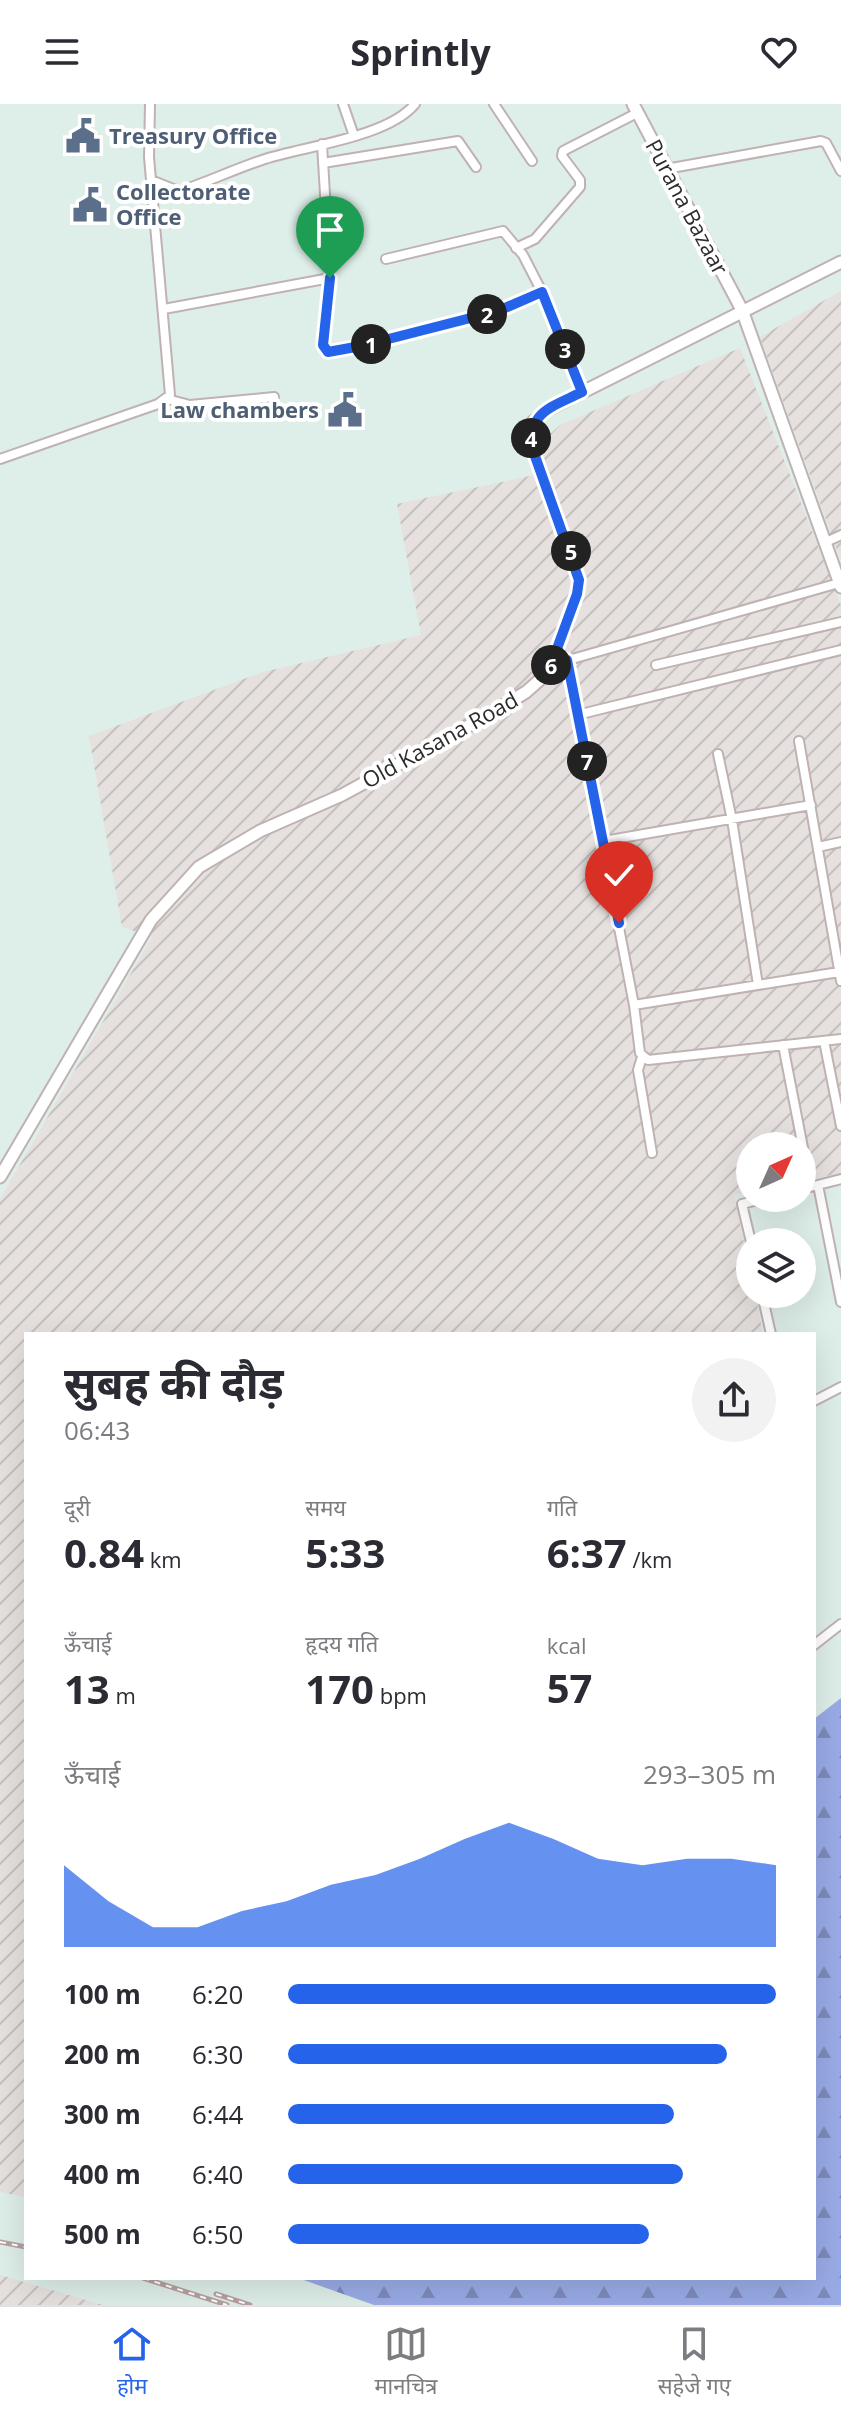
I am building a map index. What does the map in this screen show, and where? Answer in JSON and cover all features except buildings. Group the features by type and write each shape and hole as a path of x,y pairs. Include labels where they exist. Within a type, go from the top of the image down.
{"street":[{"path":"150,104 151,180 171,391 167,399"},
{"path":"343,104 354,136"},
{"path":"151,180 183,190 265,159 354,136 398,120 407,108 415,104"},
{"path":"494,104 532,161"},
{"path":"516,248 535,239 580,187 580,180 562,156 563,151 635,109"},
{"name":"Purana Bazaar","path":"635,109 742,310 839,577"},
{"path":"323,163 458,141 476,167"},
{"path":"666,169 824,141 841,171"},
{"path":"322,144 330,278 323,345 328,352 498,311 542,292"},
{"path":"386,259 462,243 500,230 523,255 542,292 582,392"},
{"name":"Old Kasana Road","path":"0,1177 151,920 199,867 260,831 342,795 483,718 526,692 543,677 551,665 577,594 579,580 535,456 532,426 547,410 841,262"},
{"path":"164,309 330,278"},
{"path":"0,459 167,399 190,405 274,397"},
{"path":"826,542 841,535"},
{"path":"551,665 839,577"},
{"path":"656,665 841,622"},
{"path":"577,715 841,650"},
{"path":"567,660 634,1005 642,1057 639,1074 652,1153"},
{"path":"634,1005 758,985 840,977 799,741"},
{"path":"718,754 732,820 758,985"},
{"path":"604,841 811,805"},
{"path":"818,847 841,842"},
{"path":"642,1057 652,1060 841,1039"},
{"path":"824,1041 841,1126"},
{"path":"783,1045 800,1132"},
{"path":"841,1179 818,1185 841,1302"},
{"path":"765,1308 771,1332"},
{"path":"816,1400 841,1387"},
{"path":"816,1643 841,1624"}],"shaded area":[{"path":"841,291 841,561 760,337"},
{"path":"740,348 841,605 841,1173 816,1178 816,1132 736,1132 734,1195 741,1228 736,1228 736,1308 758,1308 763,1332 24,1332 24,2197 0,2192 0,1199 152,937 122,927 89,736 263,672 421,635 397,504 544,473 538,445 560,425"},
{"path":"0,2275 103,2305 0,2305"}],"green space":[{"path":"841,1698 841,2305 374,2305 304,2280 816,2280 816,1717"}],"railway":[{"path":"0,2242 24,2247"},
{"path":"149,2280 227,2305"},
{"path":"216,2294 250,2305"}],"place":[{"name":"Treasury Office","path":"83,136"},
{"name":"Collectorate Office","path":"90,205"},
{"name":"Law chambers","path":"345,410"}],"route":[{"path":"330,278 323,345 328,352 498,311 542,292 582,392 547,410 532,426 535,456 579,580 577,594 551,665 567,660 619,923"}]}
